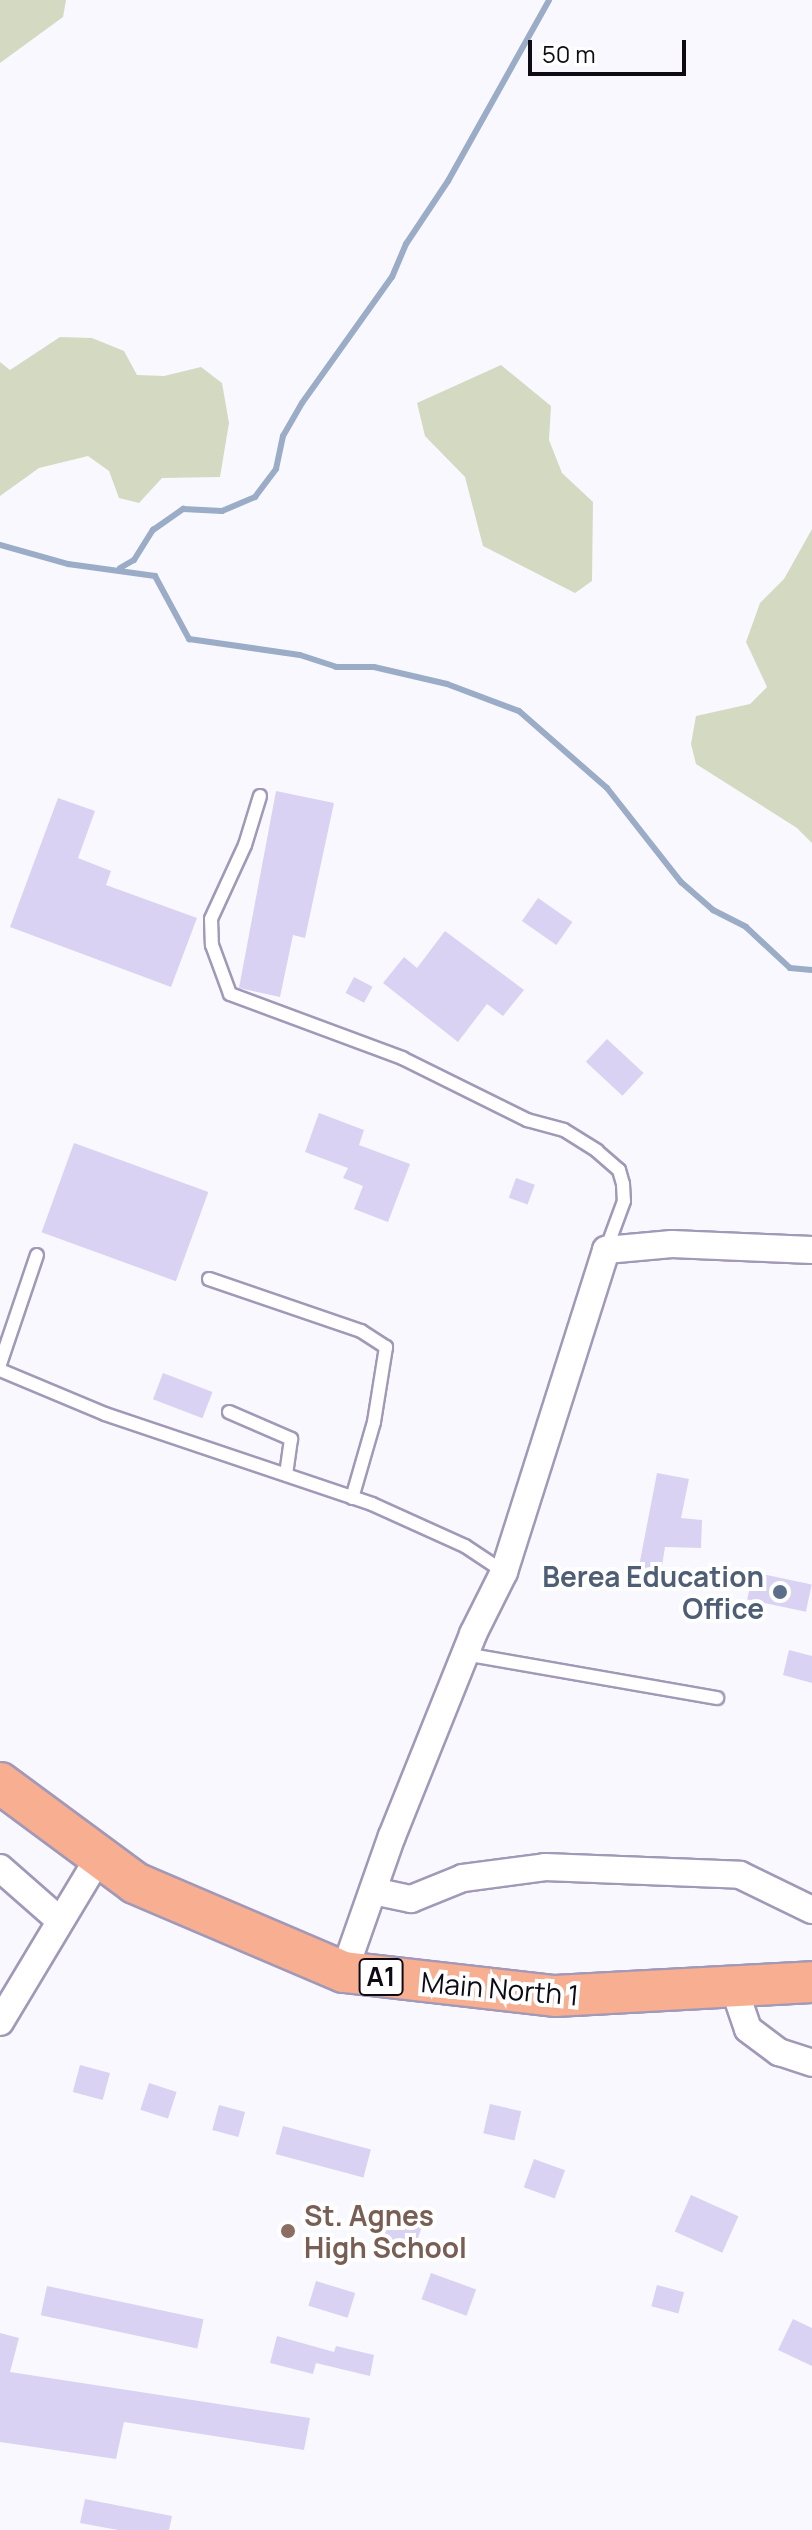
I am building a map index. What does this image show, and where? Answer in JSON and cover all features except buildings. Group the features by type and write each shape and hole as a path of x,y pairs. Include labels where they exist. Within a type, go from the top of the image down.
{"main road":[{"name":"Main North 1","path":"0,1783 135,1883 269,1944 344,1972 555,1996 812,1982"}],"street":[{"path":"344,1972 465,1654 504,1572 606,1250 672,1244 812,1250"},
{"path":"0,2022 58,1919 99,1857"},
{"path":"373,1891 411,1899 463,1878 545,1867 740,1875 812,1910"},
{"path":"0,1868 58,1919"},
{"path":"734,1988 748,2029 779,2052 812,2063"}],"lane":[{"path":"260,796 245,845 211,919 212,945 230,994 402,1058 527,1120 564,1130 597,1151 619,1170 623,1184 624,1201 606,1250"},
{"path":"37,1255 0,1367 105,1414 352,1498 465,1546 504,1572"},
{"path":"209,1279 361,1331 386,1347 374,1422 352,1498"},
{"path":"229,1412 291,1439 286,1475"},
{"path":"465,1654 717,1698"}],"green space":[{"path":"0,0 66,0 63,17 0,63"},
{"path":"60,337 92,338 124,351 137,375 164,376 201,367 222,383 229,423 220,477 162,478 139,503 119,498 109,471 88,456 39,468 0,496 0,362 10,370"},
{"path":"501,365 551,406 549,440 562,473 593,502 592,581 575,593 483,546 465,477 425,436 417,403"},
{"path":"812,529 812,843 797,828 696,764 691,744 696,716 750,704 767,687 746,642 760,603 784,579"}],"waterway":[{"path":"120,568 134,560 153,530 183,509 222,511 255,497 276,469 283,436 302,403 392,277 406,244 448,181 549,0"},
{"path":"0,545 68,564 155,576 189,639 300,655 336,667 374,667 447,684 519,711 607,788 681,882 713,910 746,927 790,968 812,970"}],"place":[{"name":"Berea Education Office","path":"780,1592"},
{"name":"St. Agnes High School","path":"288,2231"}]}
